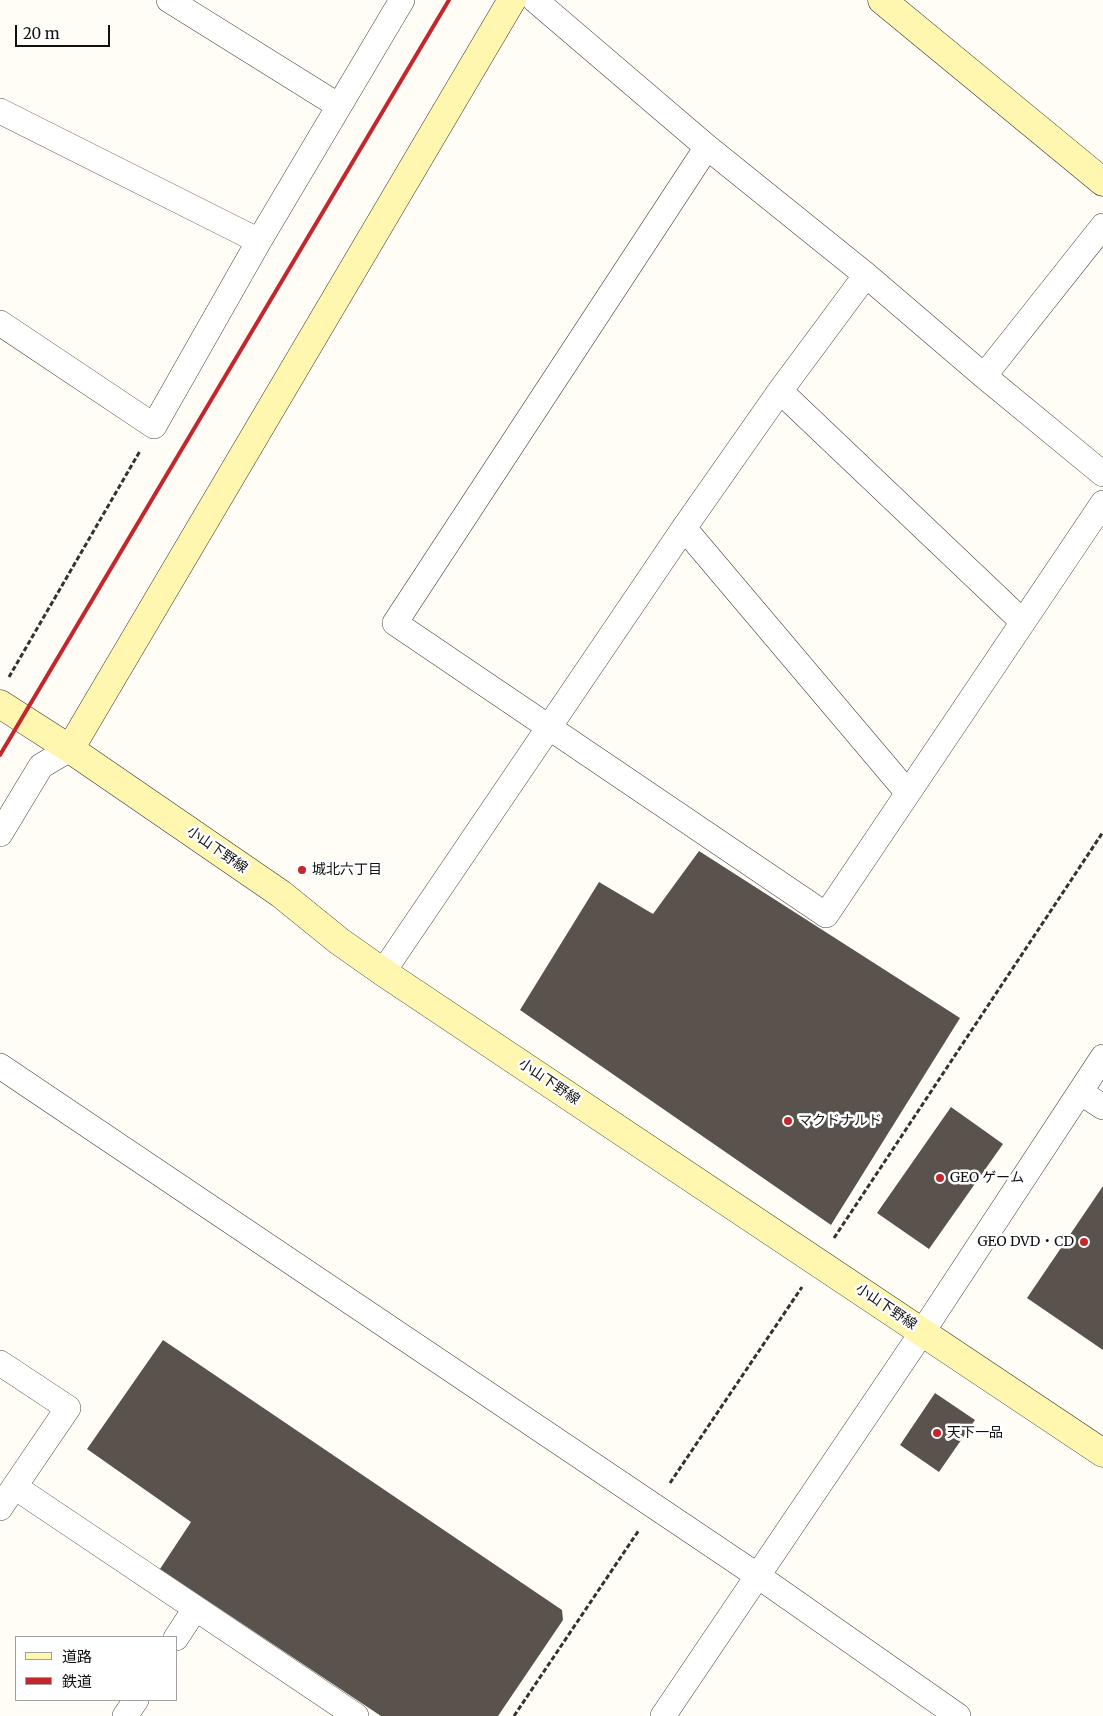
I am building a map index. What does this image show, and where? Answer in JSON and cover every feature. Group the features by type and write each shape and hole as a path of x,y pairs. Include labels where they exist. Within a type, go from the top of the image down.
{"main road":[{"path":"70,750 512,0"},
{"path":"882,0 1103,182"},
{"name":"小山下野線","path":"2,694 70,750 281,894 339,941 383,972 1103,1453"}],"street":[{"path":"169,0 339,106"},
{"path":"0,323 154,426 259,241 402,0"},
{"path":"535,0 707,147 866,274 984,376 1103,474"},
{"path":"0,110 259,241"},
{"path":"707,147 395,623 826,915 1103,503"},
{"path":"984,376 1103,226"},
{"path":"383,972 684,528 780,391 866,274"},
{"path":"780,391 1023,622"},
{"path":"684,528 908,792"},
{"path":"0,834 41,766 70,750"},
{"path":"662,1716 923,1331 1103,1057"},
{"path":"0,1066 758,1576 958,1716"},
{"path":"1080,1092 1103,1107"},
{"path":"0,1362 68,1408 0,1508"},
{"path":"15,1487 356,1716"},
{"path":"177,1636 196,1609"},
{"path":"126,1716 135,1701"}],"path":[{"path":"2,694 154,426"},
{"path":"818,1262 1103,832"}],"building":[{"name":"マクドナルド","path":"699,851 960,1018 831,1225 520,1010 599,882 653,914"},
{"name":"GEO ゲーム","path":"951,1107 1003,1144 929,1249 877,1213"},
{"name":"GEO DVD・CD","path":"1103,1186 1103,1350 1027,1298"},
{"path":"163,1340 562,1610 563,1620 498,1716 381,1716 160,1569 191,1522 87,1449"},
{"name":"天下一品","path":"935,1393 975,1420 939,1472 900,1445"}],"railway":[{"path":"0,755 449,0"}],"place":[{"name":"城北六丁目","path":"302,870"},
{"name":"マクドナルド","path":"788,1121"},
{"name":"GEO ゲーム","path":"940,1178"},
{"name":"GEO DVD・CD","path":"1084,1242"},
{"name":"天下一品","path":"937,1433"}]}
